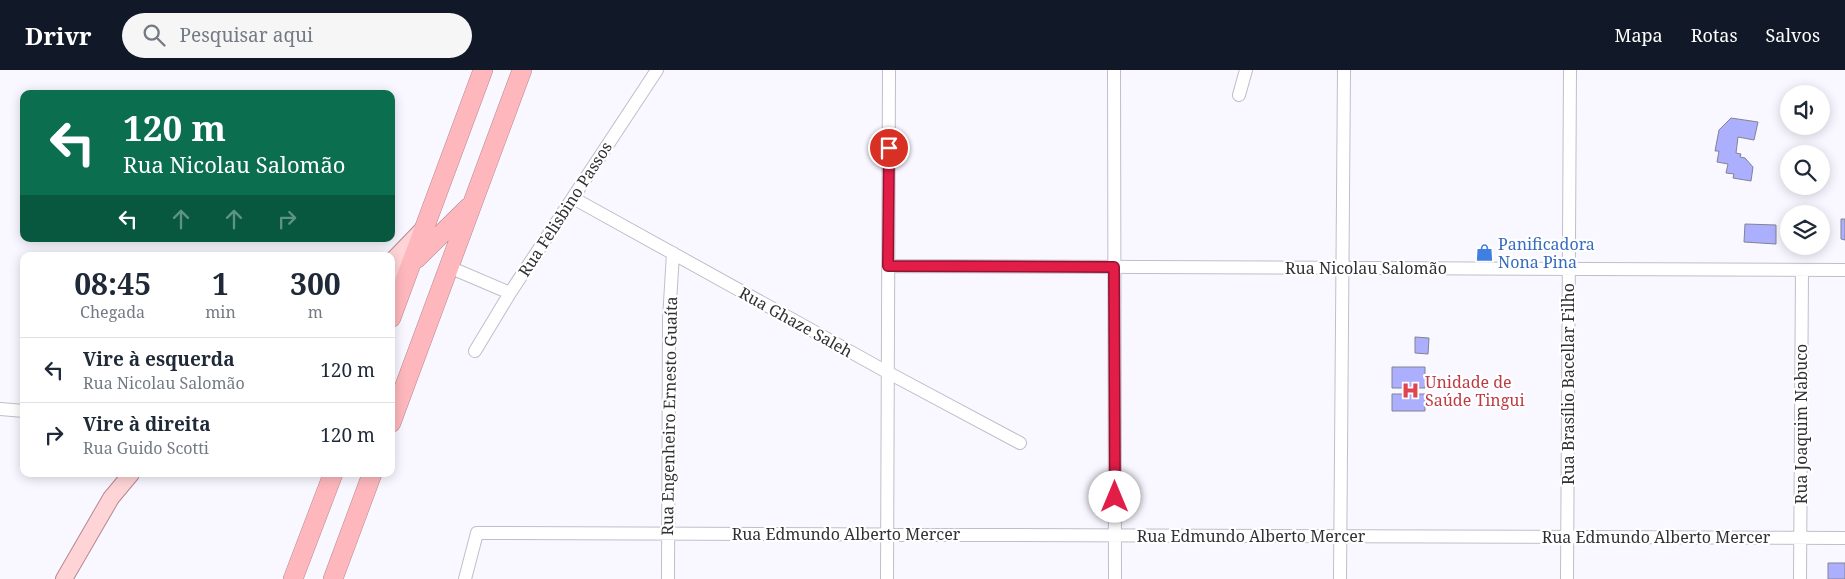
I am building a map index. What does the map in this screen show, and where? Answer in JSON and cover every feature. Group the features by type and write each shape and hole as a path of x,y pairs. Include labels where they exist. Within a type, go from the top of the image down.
{"highway":[{"path":"395,308 483,70"},
{"path":"395,412 522,70"},
{"path":"412,264 473,203"},
{"path":"293,579 332,477"},
{"path":"333,579 371,477"}],"main road":[{"path":"395,258 425,228"},
{"path":"395,279 412,264"},
{"path":"64,579 111,498 128,477"}],"street":[{"name":"Rua Felisbino Passos","path":"449,267 510,293 657,70"},
{"path":"887,579 889,70"},
{"path":"1114,70 1115,579"},
{"path":"1239,95 1246,70"},
{"path":"1340,579 1344,70"},
{"name":"Rua Brasílio Bacellar Filho","path":"1567,579 1570,70"},
{"name":"Rua Ghaze Saleh","path":"573,198 887,372 1020,443"},
{"name":"Rua Engenheiro Ernesto Guaíta","path":"668,579 668,319 673,253"},
{"name":"Rua Nicolau Salomão","path":"888,266 1845,270"},
{"name":"Rua Joaquim Nabuco","path":"1800,579 1802,270"},
{"path":"475,351 510,293"},
{"path":"0,409 20,410"},
{"name":"Rua Edmundo Alberto Mercer","path":"465,579 477,533 1845,538"}],"building":[{"path":"1731,118 1758,122 1754,140 1738,137 1736,153 1741,154 1740,157 1745,158 1753,167 1751,181 1733,178 1734,174 1726,173 1728,164 1717,162 1719,151 1715,151 1719,130"},
{"path":"1841,219 1845,219 1845,240 1841,239"},
{"path":"1745,224 1776,225 1776,244 1744,242"},
{"name":"Unidade de Saúde Tingui","path":"1415,337 1429,338 1428,354 1415,353"},
{"name":"Unidade de Saúde Tingui","path":"1392,367 1425,367 1425,388 1418,388 1418,394 1425,394 1425,411 1392,411 1392,394 1404,394 1404,388 1392,388"},
{"path":"1828,563 1845,563 1845,579 1828,579"}],"place":[{"name":"Panificadora Nona Pina","path":"1484,253"},
{"name":"Unidade de Saúde Tingui","path":"1411,391"}],"route":[{"path":"889,148 888,266 1114,267 1115,497"}]}
